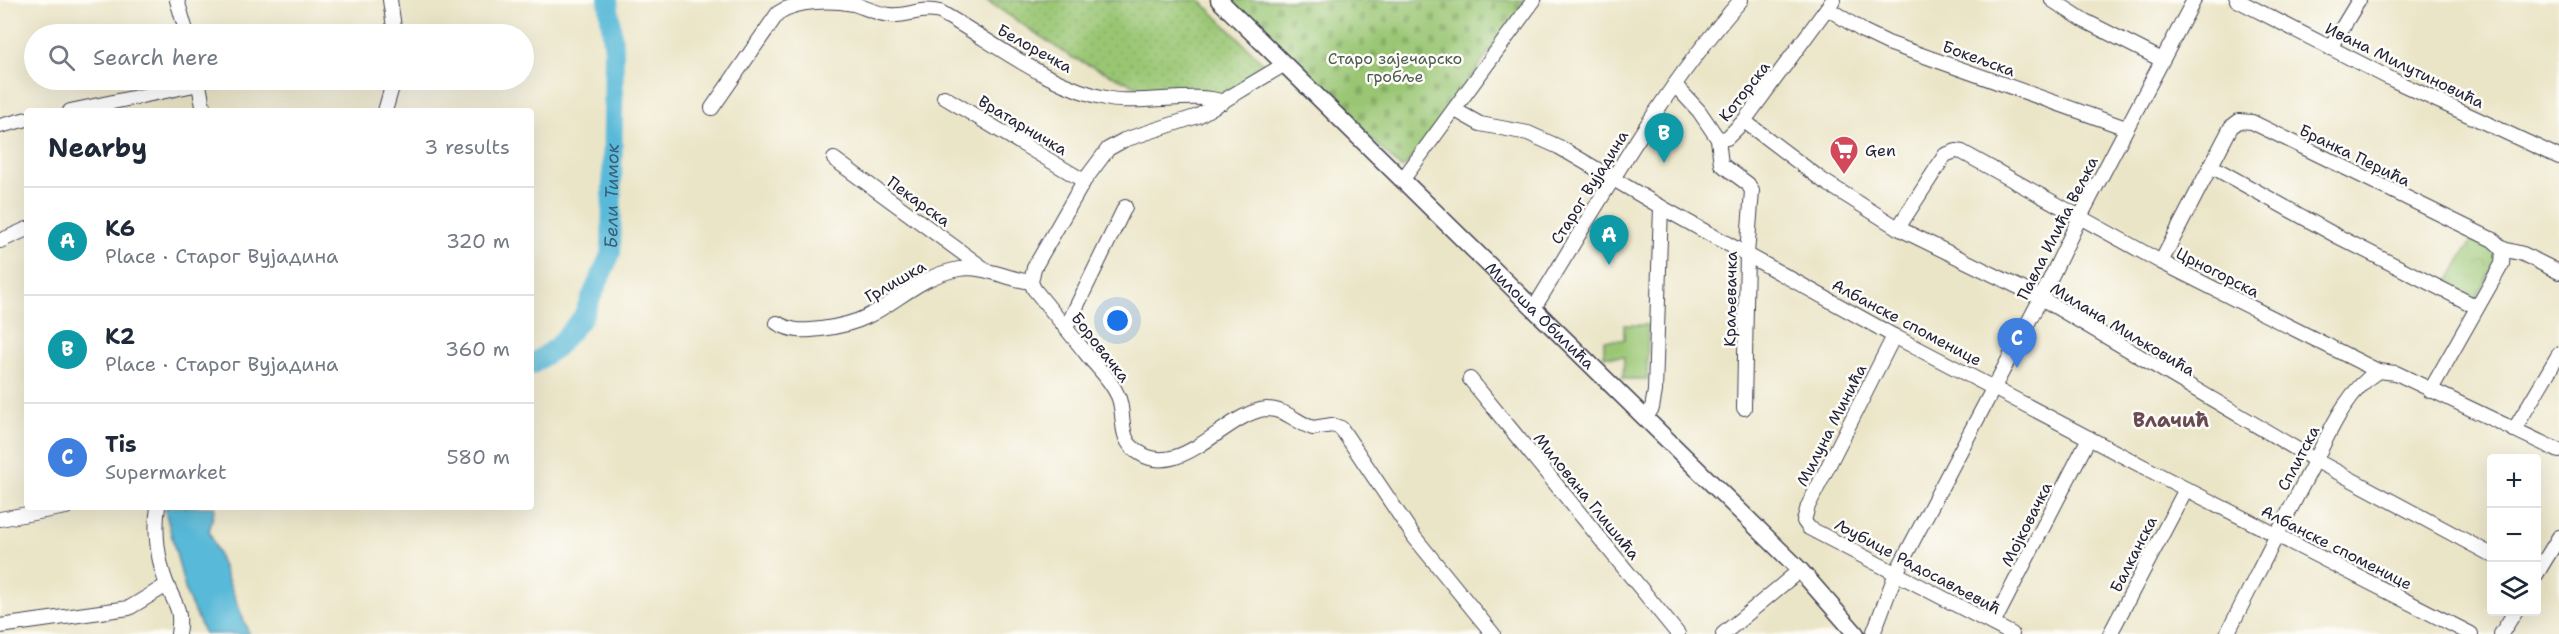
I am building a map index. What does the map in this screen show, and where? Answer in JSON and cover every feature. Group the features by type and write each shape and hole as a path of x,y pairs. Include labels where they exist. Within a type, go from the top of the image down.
{"main road":[{"name":"Милоша Обилића","path":"1220,0 1800,570 1856,634"}],"street":[{"path":"177,0 184,24"},
{"path":"390,0 394,24"},
{"name":"Белоречка","path":"712,108 778,13 794,4 826,0 851,3 890,15 927,9 940,12 1032,68 1085,93 1109,99 1146,102 1203,99 1223,102"},
{"path":"1403,179 1534,0"},
{"name":"Старог Вујадина","path":"1534,308 1675,85 1741,0"},
{"path":"2052,0 2085,21 2162,60"},
{"name":"Павла Илића Вељка","path":"1873,634 1896,573 2194,0"},
{"name":"Ивана Милутиновића","path":"2237,0 2393,80 2559,157"},
{"path":"2330,48 2358,0"},
{"name":"Которска","path":"1675,85 1700,111 1718,139 1727,138 1744,121 1830,4"},
{"name":"Бокељска","path":"1830,4 1863,31 1888,43 2126,129"},
{"path":"1031,282 1034,268 1084,181 1103,154 1113,146 1198,116 1285,64"},
{"path":"83,108 163,90"},
{"path":"200,90 203,108"},
{"path":"386,108 391,90"},
{"name":"Вратарничка","path":"944,97 1084,181"},
{"name":"Албанске споменице","path":"1455,110 1480,124 1541,137 1661,207 1894,336 2186,489 2471,634"},
{"path":"0,126 24,120"},
{"name":"Милана Миљковића","path":"1744,121 1822,180 1898,228 2041,298 2315,460 2487,552"},
{"name":"Бранка Перића","path":"2161,262 2233,124 2247,121 2493,240 2503,249 2523,254 2559,272"},
{"name":"Краљевачка","path":"1718,139 1721,164 1748,184 1752,191 1747,254 1744,408"},
{"name":"Црногорска","path":"1898,228 1945,155 1956,151 1968,155 2161,262 2378,371 2396,374 2559,451"},
{"name":"Пекарска","path":"834,159 985,269"},
{"path":"2211,166 2335,235 2477,307"},
{"path":"1066,328 1125,207"},
{"path":"1646,418 1652,408 1655,391 1661,207"},
{"path":"0,241 24,230"},
{"path":"2430,391 2502,264 2503,249"},
{"name":"Грлишка","path":"777,323 797,332 852,322 866,317 907,289 933,276 958,269 974,267 1017,281 1031,282"},
{"name":"Боровачка","path":"1031,282 1112,382 1122,406 1125,437 1133,448 1146,456 1162,458 1179,455 1250,414 1267,409 1292,416 1312,428 1332,425 1341,428 1415,538 1493,634"},
{"name":"Милуна Минића","path":"1809,528 1803,521 1804,514 1894,336"},
{"path":"2514,430 2559,354"},
{"name":"Сплитска","path":"2233,632 2276,534 2315,460 2352,395 2378,371"},
{"name":"Милована Глишића","path":"1470,379 1678,634"},
{"name":"Мојковачка","path":"1993,624 2089,438"},
{"name":"Балканска","path":"2110,634 2186,489"},
{"path":"0,519 50,510"},
{"path":"158,510 158,541 167,585 179,610 178,634"},
{"name":"Љубице Радосављевић","path":"1809,528 2012,634"},
{"path":"2541,566 2559,537"},
{"path":"1723,634 1800,570"},
{"path":"0,626 129,608 167,585"},
{"path":"2501,634 2512,616"}],"green space":[{"path":"986,0 1200,0 1267,67 1223,95 1154,94 1071,57"},
{"name":"Старо зајечарско гробље","path":"1230,0 1528,0 1406,166 1401,168"},
{"path":"2472,239 2497,251 2499,256 2476,298 2473,299 2446,286"},
{"path":"1624,325 1648,325 1647,379 1623,379 1624,357 1604,356 1604,340 1624,340"}],"water":[{"path":"165,510 214,510 209,531 249,634 205,634 187,596"}],"waterway":[{"name":"Бели Тимок","path":"534,363 557,347 582,318 611,253 614,51 608,0"}],"place":[{"name":"K2","path":"1664,163"},
{"name":"Gen","path":"1844,176"},
{"name":"K6","path":"1609,265"},
{"name":"Tis","path":"2017,368"}],"district":[{"name":"Влачић","path":"2171,420"}]}
